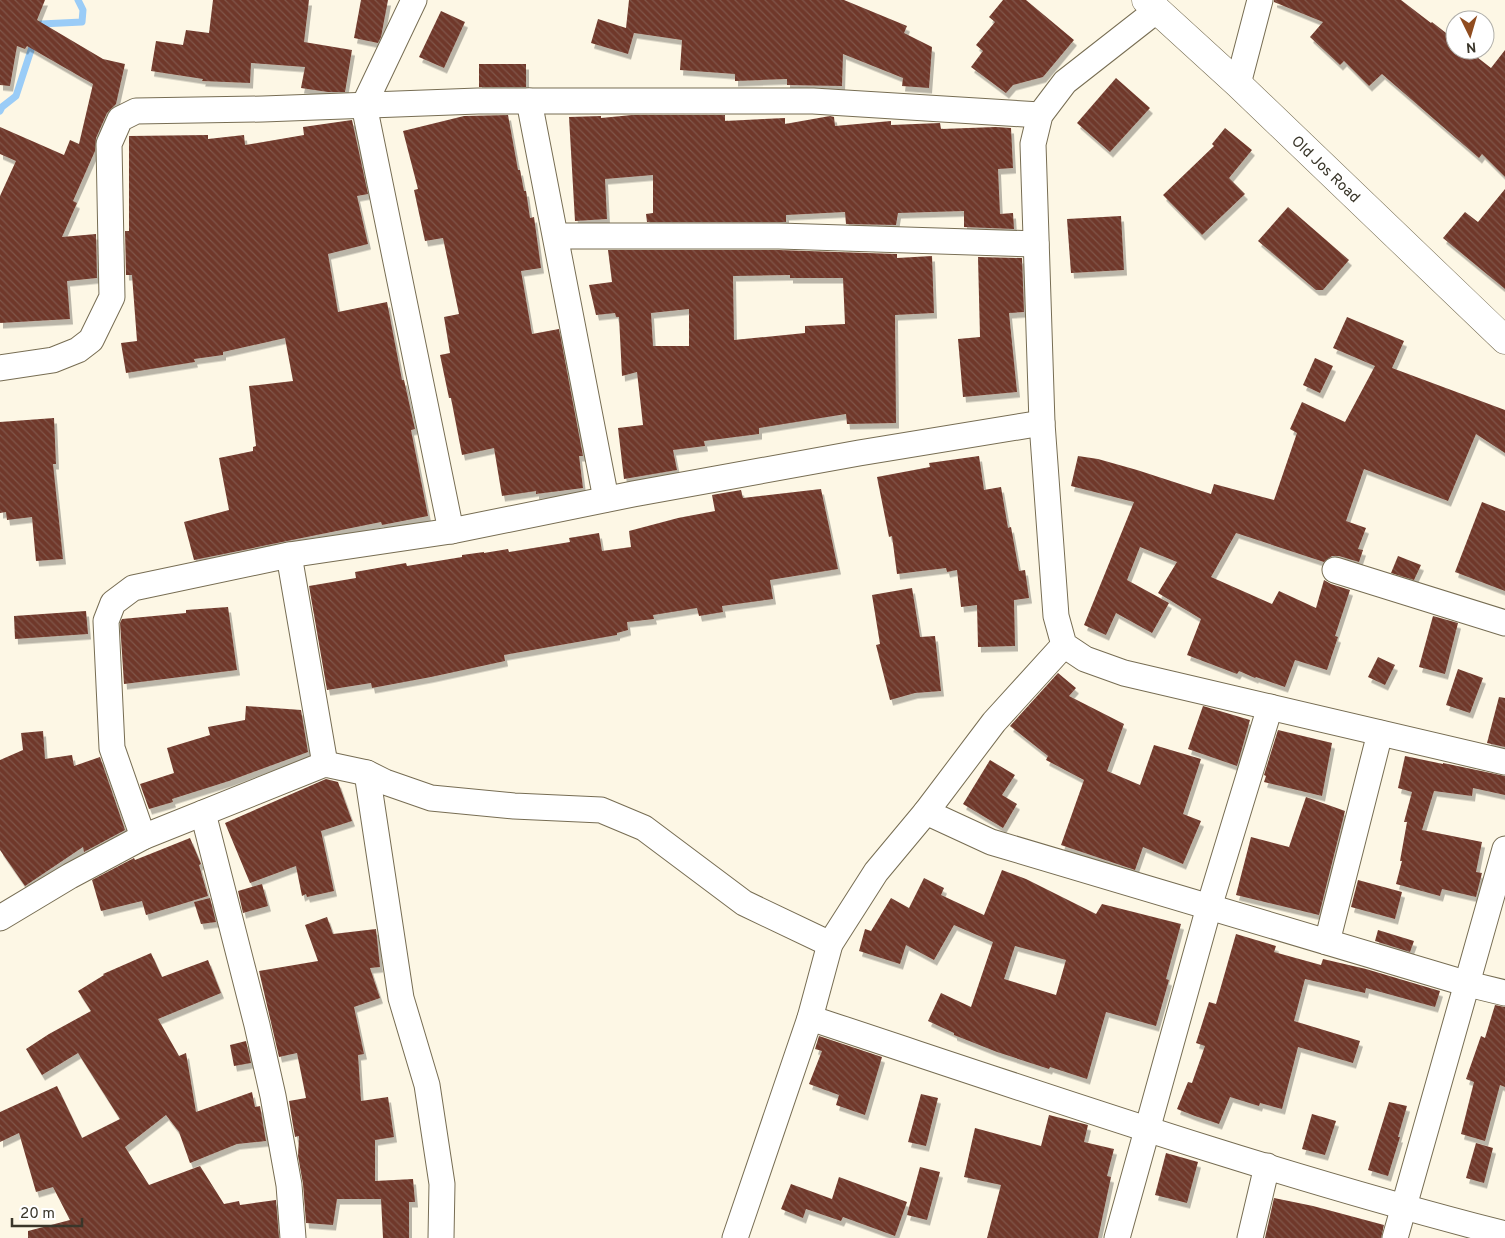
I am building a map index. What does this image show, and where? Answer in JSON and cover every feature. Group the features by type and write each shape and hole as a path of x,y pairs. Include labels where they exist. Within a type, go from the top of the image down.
{"main road":[{"name":"Old Jos Road","path":"1152,5 1238,84 1505,340"}],"street":[{"path":"414,0 364,105 451,531"},
{"path":"1238,84 1260,0"},
{"path":"1152,5 1065,82 1040,115 1033,144 1042,423 1056,616 1064,645 1085,659 1124,673 1505,762"},
{"path":"529,101 606,499"},
{"path":"0,368 53,360 78,350 90,340 112,297 109,144 120,119 136,111 152,109 263,109 529,101 813,101 1040,115"},
{"path":"556,236 779,236 1036,244"},
{"path":"143,837 112,748 106,621 113,603 133,588 289,555 451,531 606,499 859,453 1042,423"},
{"path":"289,555 325,764"},
{"path":"1335,570 1505,623"},
{"path":"740,1237 810,1018 830,944 876,872 926,812 994,722 1064,645"},
{"path":"1117,1238 1209,907 1270,707"},
{"path":"1327,942 1380,733"},
{"path":"0,918 70,876 143,837 325,764 367,774 431,798 514,806 601,810 644,828 744,903 830,944"},
{"path":"367,774 401,998 428,1095 442,1184 441,1238"},
{"path":"926,812 991,842 1468,984 1505,993"},
{"path":"203,814 257,1025 273,1096 289,1185 293,1238"},
{"path":"1395,1238 1505,849"},
{"path":"810,1018 1146,1130 1405,1208 1505,1234"},
{"path":"1250,1238 1266,1166"}],"building":[{"path":"0,0 45,0 37,20 103,59 125,64 116,104 107,113 96,138 95,151 73,201 77,203 62,237 96,234 97,278 67,281 70,319 0,323 0,196 16,161 0,154 0,127 64,155 70,140 79,144 93,84 27,46 25,49 17,46 10,86 0,85"},
{"path":"213,0 309,0 304,42 352,50 345,92 328,92 301,88 305,67 251,63 250,83 202,81 203,79 151,71 156,41 183,45 186,30 209,33"},
{"path":"361,0 388,0 381,37 378,43 354,38"},
{"path":"629,0 844,0 907,26 904,33 932,47 929,88 902,86 903,78 843,54 842,86 787,85 787,79 735,81 735,74 680,70 682,40 634,33 628,54 591,43 598,19 626,28"},
{"path":"1003,0 1026,0 1074,40 1043,77 1013,85 1006,93 971,67 983,51 976,45 995,22 989,17"},
{"path":"1274,0 1401,0 1445,32 1445,60 1481,60 1491,68 1505,50 1505,177 1482,154 1479,158 1382,74 1369,86 1344,61 1340,65 1310,37 1323,22 1274,2"},
{"path":"441,11 465,22 444,68 419,57"},
{"path":"479,64 526,64 526,87 479,87"},
{"path":"1116,78 1150,108 1110,152 1077,123"},
{"path":"508,115 518,170 520,170 524,191 526,191 530,218 534,217 541,268 521,271 532,334 559,329 583,456 579,456 583,488 536,494 536,491 502,496 494,448 462,455 451,398 449,398 440,355 450,353 444,317 459,314 443,238 425,241 414,190 418,189 403,131 464,116"},
{"path":"632,115 725,115 725,121 785,118 785,124 830,116 834,117 835,126 891,121 891,125 940,123 941,129 1011,128 1013,168 998,169 1000,214 1013,213 1014,229 964,227 964,211 898,213 896,225 846,224 845,212 786,215 786,222 647,222 646,214 653,213 653,175 605,179 607,219 575,221 569,117 601,116 601,118"},
{"path":"352,120 368,194 357,196 368,244 328,254 338,312 387,302 402,380 404,380 415,429 411,430 428,516 382,525 381,522 194,560 184,522 229,510 219,458 253,451 253,447 256,446 249,386 293,381 285,338 223,352 223,355 194,359 195,362 126,373 121,343 137,341 132,275 126,275 125,231 129,231 129,136 208,135 208,139 244,135 245,145 304,135 303,127"},
{"path":"1225,128 1252,150 1229,178 1245,194 1202,235 1163,195 1214,146 1212,144"},
{"path":"1505,189 1505,289 1443,238 1465,212 1478,222"},
{"path":"1288,207 1349,260 1323,290 1316,290 1258,241"},
{"path":"1121,216 1124,270 1071,273 1067,219"},
{"path":"608,250 779,250 897,254 897,258 932,256 934,313 895,315 896,423 847,424 846,414 759,428 759,434 704,441 705,446 673,450 677,470 624,479 618,428 643,425 637,372 622,376 619,317 616,317 615,313 596,315 589,285 612,282","holes":["790,275 790,278 843,278 845,324 805,326 805,333 734,340 733,276","689,309 689,346 653,346 651,313"]},
{"path":"978,257 1022,258 1024,312 1009,313 1017,392 963,397 958,339 980,337"},
{"path":"1347,317 1404,341 1392,368 1505,410 1505,453 1476,434 1448,501 1364,469 1346,521 1366,528 1358,549 1363,550 1359,562 1339,556 1332,556 1324,562 1236,533 1211,577 1272,604 1279,591 1316,608 1324,580 1350,590 1335,636 1338,637 1327,670 1295,660 1285,687 1239,671 1237,674 1187,655 1201,619 1158,593 1177,562 1140,547 1127,580 1169,603 1152,633 1116,613 1106,635 1084,625 1134,502 1071,486 1078,456 1098,459 1137,470 1211,494 1214,484 1274,500 1297,433 1290,429 1302,402 1345,422 1375,366 1333,348"},
{"path":"1315,358 1333,366 1320,393 1303,385"},
{"path":"54,418 56,464 53,464 63,559 36,561 32,517 7,520 6,512 0,513 0,422"},
{"path":"979,456 984,490 1001,487 1008,528 1011,527 1019,571 1025,570 1029,598 1014,600 1015,646 978,647 977,605 961,607 957,570 947,572 946,568 897,574 892,536 889,537 877,477 930,467 929,463"},
{"path":"821,489 838,569 770,580 773,599 722,606 723,612 699,616 697,608 653,615 654,619 627,622 628,630 617,633 617,635 504,655 505,661 372,688 371,683 327,690 309,586 356,578 355,572 406,563 407,566 484,552 508,549 509,552 570,542 569,538 599,533 602,551 631,547 629,531 678,518 715,511 712,495 741,490 743,498"},
{"path":"1482,502 1505,511 1505,591 1455,572"},
{"path":"1398,556 1421,565 1414,580 1391,573"},
{"path":"912,588 920,637 935,636 941,691 915,693 890,700 876,645 880,644 872,595"},
{"path":"228,607 237,670 124,684 120,623 122,619 186,613 186,610"},
{"path":"86,611 88,634 15,639 14,616"},
{"path":"1433,616 1458,623 1445,674 1419,667"},
{"path":"1378,657 1395,665 1385,685 1368,677"},
{"path":"1458,669 1483,678 1470,713 1446,705"},
{"path":"1058,673 1076,688 1069,696 1124,724 1107,771 1140,785 1154,745 1201,759 1183,814 1201,821 1183,864 1143,847 1135,870 1061,845 1084,780 1046,760 1048,756 1010,726"},
{"path":"1499,697 1505,698 1505,747 1487,743"},
{"path":"246,706 301,710 308,752 229,781 172,799 173,802 149,809 140,784 174,773 167,748 210,735 208,727 245,720"},
{"path":"1203,706 1250,720 1237,766 1188,749"},
{"path":"1278,730 1332,743 1322,796 1264,782 1266,776 1264,775"},
{"path":"43,731 45,759 72,755 74,766 100,757 125,830 84,852 83,847 25,886 0,850 0,760 23,750 21,733"},
{"path":"1405,756 1505,776 1505,795 1473,788 1472,796 1434,791 1422,830 1482,842 1476,872 1482,873 1476,897 1442,889 1440,896 1396,884 1402,861 1400,861 1407,822 1404,822 1412,792 1398,788"},
{"path":"990,760 1015,775 1002,795 1017,804 1003,828 963,804"},
{"path":"326,779 338,782 352,821 321,831 334,891 307,897 306,894 302,896 296,866 250,883 225,823"},
{"path":"1306,797 1345,811 1319,915 1236,895 1251,837 1289,847"},
{"path":"190,838 201,864 199,865 208,896 146,915 142,901 101,911 92,880 134,858 135,860"},
{"path":"1002,870 1026,879 1096,914 1102,904 1181,924 1166,979 1169,980 1156,1026 1106,1012 1087,1079 997,1052 954,1035 954,1033 928,1021 941,993 971,1007 993,942 954,925 934,960 906,945 900,964 859,951 865,929 871,931 891,898 909,908 924,878 944,888 941,895 984,915","holes":["1015,946 1066,960 1056,995 1004,979"]},
{"path":"1358,880 1402,892 1395,919 1351,907"},
{"path":"262,884 268,906 243,913 238,891"},
{"path":"210,898 216,922 201,924 194,902"},
{"path":"327,917 333,934 376,929 380,967 370,968 380,998 354,1007 364,1054 358,1055 361,1101 388,1097 394,1137 375,1140 375,1181 413,1179 415,1202 409,1202 409,1238 383,1238 381,1199 337,1199 333,1225 306,1223 303,1184 298,1156 299,1136 295,1137 289,1101 306,1098 297,1053 279,1057 259,971 318,961 305,925"},
{"path":"1378,930 1414,941 1410,952 1375,941"},
{"path":"1236,934 1276,946 1274,952 1321,965 1323,959 1366,969 1440,991 1435,1007 1366,988 1365,993 1305,979 1294,1021 1360,1041 1353,1063 1298,1047 1282,1109 1260,1103 1259,1106 1230,1097 1219,1124 1195,1116 1177,1109 1188,1082 1192,1083 1205,1046 1196,1043 1209,1002 1216,1004"},
{"path":"151,953 162,977 208,960 221,993 158,1019 179,1056 186,1053 196,1112 252,1092 255,1107 260,1106 266,1141 237,1144 190,1163 179,1132 166,1115 125,1147 149,1185 200,1166 224,1204 239,1201 240,1205 276,1200 279,1238 28,1238 28,1231 70,1220 53,1187 36,1192 19,1133 0,1142 0,1112 57,1086 82,1138 120,1119 78,1053 42,1075 26,1049 91,1011 78,991 103,974"},
{"path":"1495,1005 1505,1007 1505,1087 1500,1085 1485,1141 1461,1134 1474,1082 1466,1079 1481,1036 1485,1038"},
{"path":"819,1036 882,1057 865,1115 836,1105 839,1095 809,1084 822,1051 815,1049"},
{"path":"246,1041 251,1063 234,1066 230,1045"},
{"path":"921,1094 938,1098 926,1146 908,1142"},
{"path":"1389,1102 1407,1106 1388,1176 1368,1170"},
{"path":"1312,1114 1336,1121 1325,1155 1302,1149"},
{"path":"1049,1115 1088,1125 1084,1142 1114,1149 1107,1176 1111,1177 1098,1238 987,1238 1001,1185 964,1177 975,1128 1041,1146"},
{"path":"1476,1143 1493,1148 1484,1183 1466,1178"},
{"path":"1166,1153 1198,1162 1187,1203 1155,1195"},
{"path":"920,1167 940,1172 927,1220 907,1215"},
{"path":"839,1177 907,1202 895,1236 843,1217 841,1221 806,1209 803,1218 781,1209 791,1184 832,1199"},
{"path":"1274,1198 1313,1206 1384,1225 1381,1238 1265,1238"}],"waterway":[{"path":"39,29 41,24 82,22 83,10 78,0"},
{"path":"0,111 2,107 16,96 34,41"}]}
